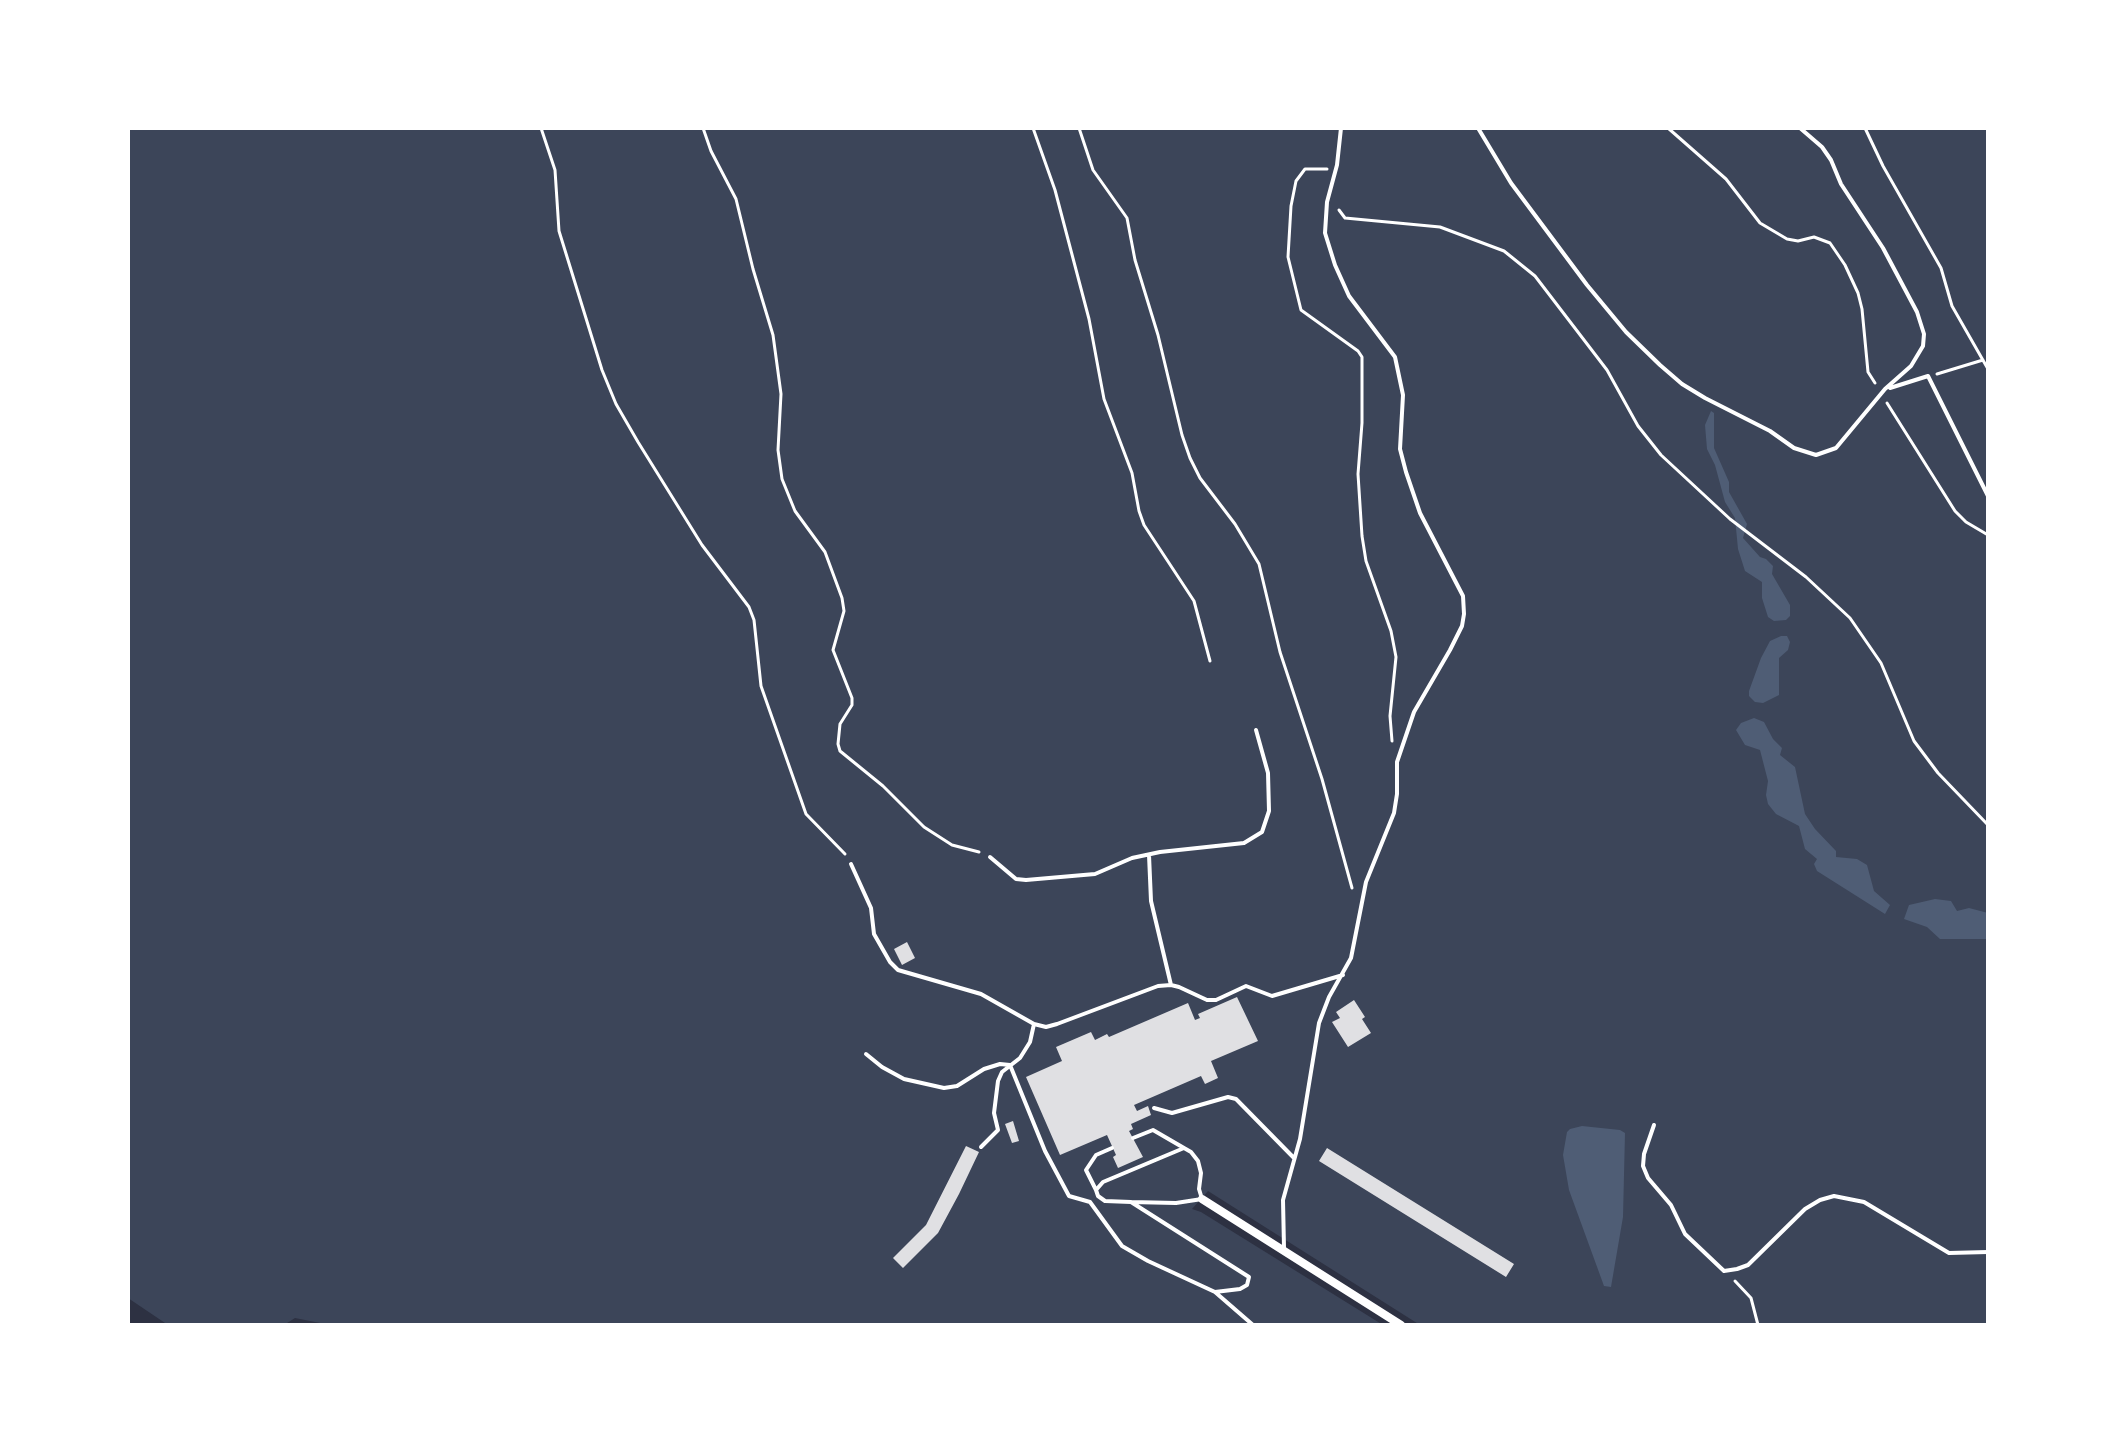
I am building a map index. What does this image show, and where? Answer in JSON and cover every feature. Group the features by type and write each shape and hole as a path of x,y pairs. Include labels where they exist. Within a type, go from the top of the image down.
{"street":[{"path":"1202,1199 1401,1325"}],"lane":[{"path":"1284,1251 1283,1200 1300,1139 1319,1023 1354,948 1366,882 1394,813 1397,762 1418,703 1462,626 1463,596 1420,513 1400,449 1403,395 1395,357 1349,296 1325,233 1327,202 1337,165 1341,128"},
{"path":"1478,128 1511,183 1626,332 1682,384 1770,431 1794,448 1816,455 1836,448 1883,391 1918,355 1924,334 1883,248 1841,184 1831,160 1822,147 1800,128"},
{"path":"1883,391 1928,376 1988,496"},
{"path":"990,857 1016,879 1026,880 1095,874 1132,858 1244,843 1262,832 1269,811 1268,773 1256,730"},
{"path":"1149,855 1151,901 1171,985"},
{"path":"851,864 871,908 874,934 898,970 981,994 1034,1024 1046,1027 1158,986 1171,985 1207,1000 1216,1000 1246,986 1272,996 1343,975"},
{"path":"981,1147 998,1130 994,1113 998,1081 1002,1072 1020,1058 1030,1042 1034,1024"},
{"path":"866,1054 904,1079 944,1088 957,1086 984,1069 1000,1064 1010,1065"},
{"path":"1010,1065 1045,1151 1069,1196 1090,1202 1122,1246 1215,1292 1253,1325"},
{"path":"1154,1108 1172,1113 1228,1097 1236,1099 1293,1157"},
{"path":"1654,1125 1644,1154 1643,1166 1648,1178 1671,1205 1685,1234 1724,1271 1737,1269 1756,1259 1805,1209 1834,1196 1864,1202 1949,1253 1988,1252"},
{"path":"1112,1148 1096,1155 1086,1170 1097,1193 1105,1201 1176,1203 1202,1199 1199,1189 1201,1173 1198,1161 1191,1152 1153,1130 1133,1138"},
{"path":"1090,1202 1103,1182 1184,1148"},
{"path":"1131,1202 1249,1277 1247,1285 1240,1289 1215,1292"}],"path":[{"path":"541,128 555,170 559,231 602,370 625,420 702,545 749,607 754,620 761,686 806,814 844,851 851,864"},
{"path":"703,128 711,151 736,199 773,335 781,394 778,450 782,479 795,511 825,552 842,598 844,611 833,650 852,705 840,724 840,751 939,838 990,857"},
{"path":"1033,128 1055,190 1089,319 1104,399 1132,473 1139,511 1144,525 1194,601 1210,661"},
{"path":"1079,128 1093,170 1127,218 1135,260 1190,458 1200,478 1235,524 1259,564 1277,640 1322,779 1358,913"},
{"path":"1668,128 1726,179 1760,223 1787,239 1822,238 1839,254 1858,293 1862,309 1868,372 1883,391 1955,511 1966,522 1988,535"},
{"path":"1865,128 1941,268 1952,306 1988,369"},
{"path":"1337,165 1326,169 1305,169 1299,174 1291,206 1288,257 1301,310 1362,357 1364,378 1358,474 1362,536 1366,561 1391,631 1396,657 1390,716 1393,756 1397,762"},
{"path":"1338,206 1339,213 1345,218 1440,227 1504,251 1535,276 1607,370 1638,426 1670,465 1730,519 1806,577 1850,618 1881,663 1914,741 1938,773 1988,825"},
{"path":"1928,376 1983,360"},
{"path":"1724,1271 1751,1298 1758,1325"}],"shaded area":[{"path":"128,128 1988,128 1988,1325 1420,1325 1208,1191 1192,1209 1383,1325 330,1325 295,1318 284,1325 168,1325 128,1298"},
{"path":"1711,411 1714,413 1714,448 1729,482 1729,492 1747,524 1743,538 1773,566 1772,574 1790,605 1790,616 1786,620 1774,621 1768,617 1762,598 1762,582 1745,571 1738,549 1735,518 1725,502 1715,465 1707,449 1705,425"},
{"path":"1787,636 1790,642 1788,650 1779,658 1779,695 1763,703 1755,702 1749,691 1761,658 1770,641"},
{"path":"1754,718 1764,722 1782,748 1780,755 1795,767 1805,814 1836,851 1836,857 1857,859 1867,865 1874,891 1890,905 1885,914 1817,871 1814,864 1817,859 1805,849 1799,826 1776,814 1768,804 1768,781 1760,750 1745,745 1736,730 1741,723"},
{"path":"1935,899 1951,901 1957,911 1969,908 1988,913 1988,939 1940,939 1927,927 1904,919 1909,905"},
{"path":"1582,1126 1625,1133 1623,1217 1611,1287 1604,1286 1569,1190 1563,1155 1567,1132"}],"building":[{"path":"907,942 915,958 902,965 894,949"},
{"path":"1237,997 1258,1041 1211,1061 1218,1078 1205,1084 1201,1076 1134,1105 1137,1111 1148,1106 1151,1115 1131,1124 1133,1129 1129,1131 1143,1157 1118,1168 1107,1135 1060,1155 1026,1077 1062,1061 1056,1047 1091,1032 1095,1040 1107,1034 1109,1037 1188,1003 1195,1020 1200,1018 1198,1014"},
{"path":"1354,1000 1371,1033 1348,1047 1332,1022 1340,1018 1336,1012"},
{"path":"1013,1121 1019,1141 1012,1143 1005,1124"},
{"path":"966,1146 979,1152 959,1194 938,1233 903,1268 893,1258 926,1225"},
{"path":"1327,1148 1514,1264 1506,1277 1319,1161"}]}
